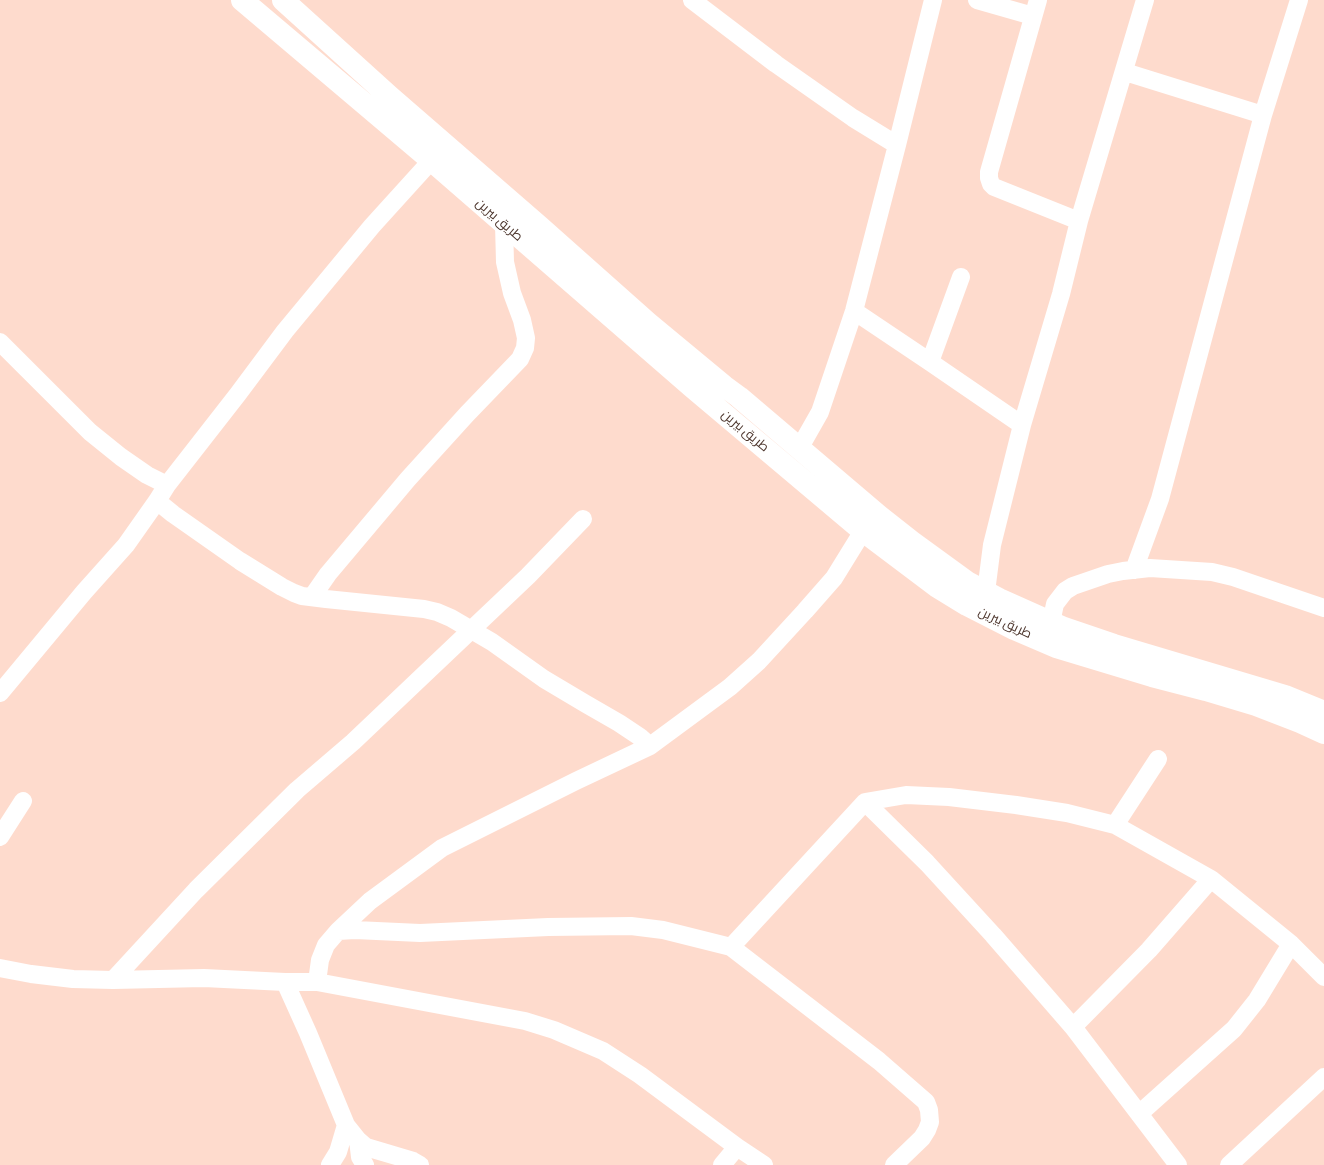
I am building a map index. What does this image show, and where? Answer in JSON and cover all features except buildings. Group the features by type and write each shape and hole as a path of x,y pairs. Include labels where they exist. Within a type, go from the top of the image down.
{"main road":[{"name":"طريق بيرين","path":"242,0 438,153 539,226 648,323 699,379 744,401 799,449 912,542 967,582 1051,623 1114,645 1285,696 1324,712"},
{"name":"طريق بيرين","path":"283,0 438,153 504,224 699,379 863,531 936,586 967,605 1014,629 1056,647 1256,705 1324,733"}],"street":[{"path":"692,0 776,64 853,118 897,145"},
{"path":"799,449 820,412 854,311 933,0"},
{"path":"977,0 1035,8 989,172 990,184 994,187 1079,221"},
{"path":"986,592 992,545 1022,425 1061,294 1079,221 1125,72 1145,0"},
{"path":"1134,570 1160,499 1263,115 1299,0"},
{"path":"1125,72 1263,115"},
{"path":"0,693 84,592 126,545 167,485 234,400 285,331 372,226 438,153"},
{"path":"312,597 328,574 408,479 467,414 516,365 520,359 525,348 526,338 522,320 512,293 505,262 503,244 504,224"},
{"path":"930,362 960,277"},
{"path":"854,311 1022,425"},
{"path":"0,342 90,432 121,457 147,475 167,485"},
{"path":"157,501 240,561 294,593 312,597 424,609 444,615 492,642 544,679 619,723 640,737 650,746"},
{"path":"113,980 196,890 292,796 353,742 528,576 584,519"},
{"path":"317,982 320,960 326,945 338,930 370,901 442,848 650,746 730,687 759,661 834,578 863,531"},
{"path":"1051,623 1055,604 1065,591 1088,580 1116,572 1150,568 1212,572 1233,577 1324,608"},
{"path":"1115,825 1158,759"},
{"path":"731,947 865,802 906,795 949,797 1067,813 1115,825 1211,879 1290,944 1324,977"},
{"path":"0,837 23,801"},
{"path":"865,802 927,863 993,935 1073,1027 1178,1165"},
{"path":"1073,1027 1149,950 1211,879"},
{"path":"338,930 420,933 548,927 631,926 664,930 731,947 879,1061 926,1102 929,1110 930,1122 927,1130 922,1138 894,1165"},
{"path":"1140,1114 1234,1029 1257,1000 1290,944"},
{"path":"0,969 66,978 113,980 204,978 317,982 525,1021 554,1030 603,1051 640,1075 737,1147 764,1165"},
{"path":"285,982 346,1125 358,1140 366,1147 413,1161 420,1165"},
{"path":"1229,1165 1324,1077"},
{"path":"330,1165 338,1152 346,1125"},
{"path":"358,1140 360,1157 365,1165"},
{"path":"722,1165 737,1147"}]}
